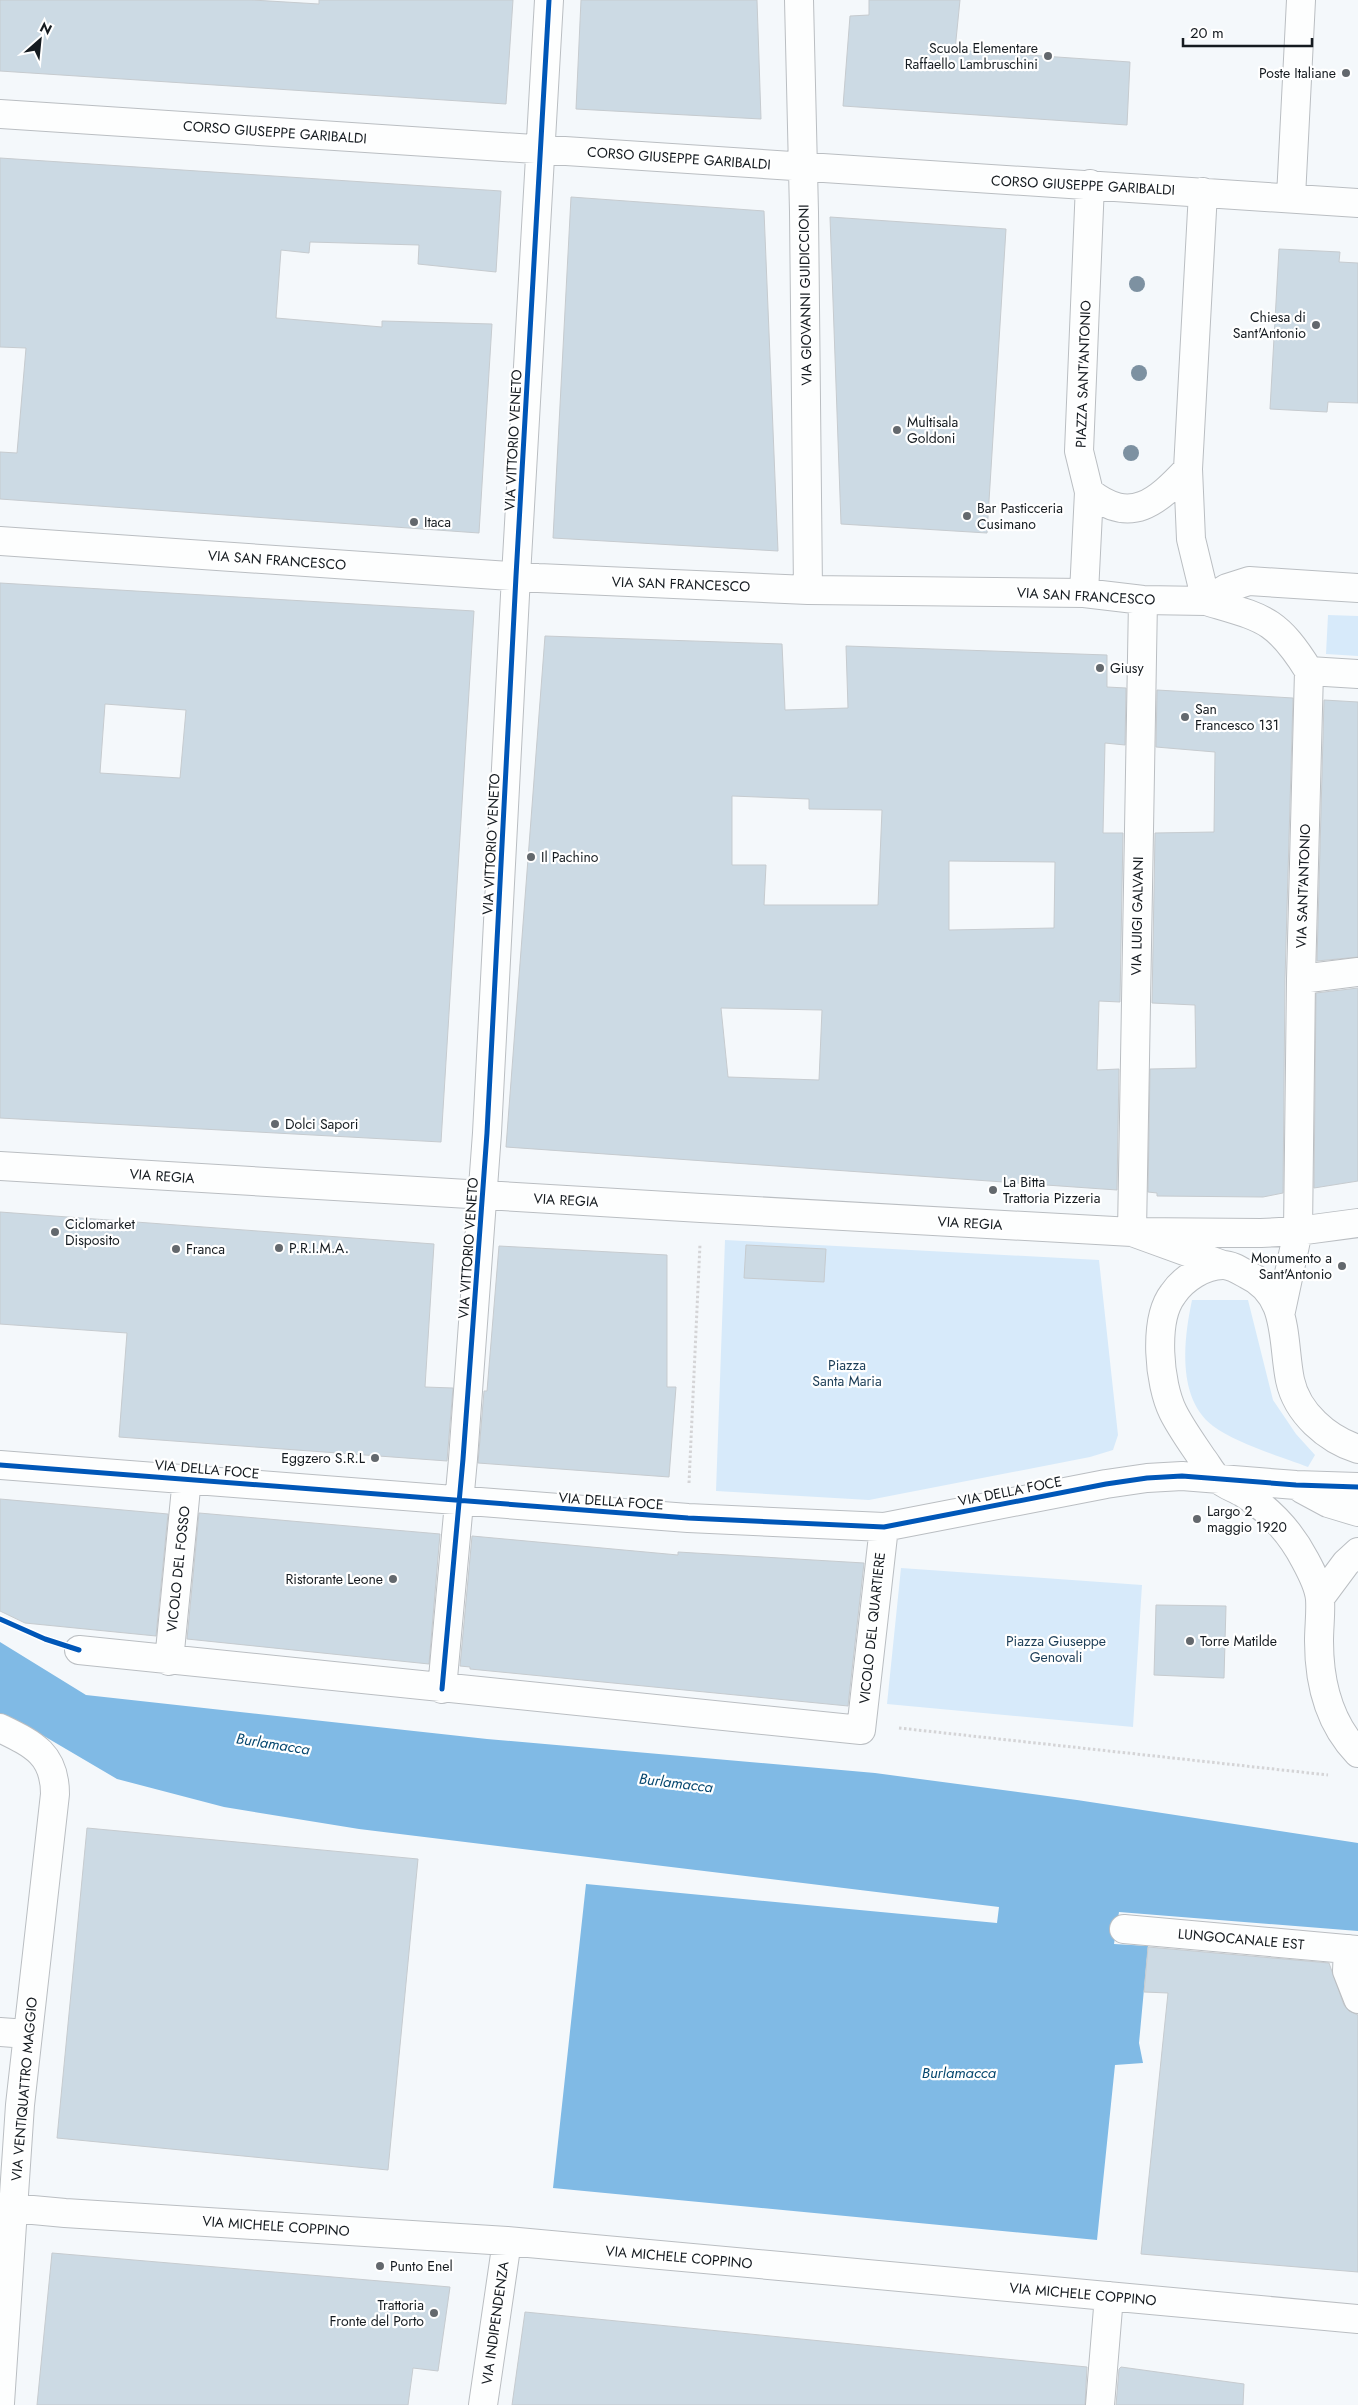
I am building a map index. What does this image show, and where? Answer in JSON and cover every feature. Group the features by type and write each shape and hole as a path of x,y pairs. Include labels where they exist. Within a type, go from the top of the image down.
{"street":[{"name":"VIA VITTORIO VENETO","path":"442,1689 483,1196 516,576 550,0"},
{"name":"VIA GIOVANNI GUIDICCIONI","path":"799,0 808,590"},
{"path":"1291,198 1301,0"},
{"name":"CORSO GIUSEPPE GARIBALDI","path":"0,114 1358,203"},
{"name":"PIAZZA SANT'ANTONIO","path":"1084,593 1089,492 1079,451 1090,184"},
{"path":"1203,192 1188,469 1191,539 1206,601"},
{"path":"1089,492 1110,506 1141,508 1162,495 1188,469"},
{"name":"VIA SAN FRANCESCO","path":"0,541 516,576 808,590 1084,593 1144,600 1206,601"},
{"path":"1206,601 1227,588 1249,581 1358,588"},
{"name":"VIA LUIGI GALVANI","path":"1132,1232 1144,600"},
{"path":"1206,601 1254,616 1274,626 1289,641 1309,671 1358,674"},
{"name":"VIA SANT'ANTONIO","path":"1298,1231 1301,979 1309,671"},
{"path":"1301,979 1358,972"},
{"name":"VIA REGIA","path":"0,1166 483,1196 1132,1232 1298,1231 1358,1223"},
{"path":"1298,1231 1281,1311 1290,1382 1307,1414 1319,1426 1338,1441 1358,1449"},
{"name":"VIA REGIA","path":"1132,1232 1223,1265"},
{"path":"1281,1311 1264,1285 1251,1276 1223,1265 1207,1269 1181,1283 1174,1292 1164,1313 1161,1345 1164,1386 1173,1412 1217,1478 1264,1507 1282,1524 1296,1543 1309,1568 1320,1598 1319,1642 1327,1700 1338,1729 1358,1753"},
{"name":"VIA DELLA FOCE","path":"0,1466 187,1478 459,1502 688,1518 884,1527 1128,1480 1182,1476 1296,1485 1358,1487"},
{"name":"VICOLO DEL FOSSO","path":"169,1661 187,1478"},
{"path":"1296,1485 1328,1502 1358,1512"},
{"name":"VICOLO DEL QUARTIERE","path":"861,1730 884,1527"},
{"path":"1320,1598 1346,1563 1358,1552"},
{"path":"79,1650 442,1689 861,1730"},
{"name":"VIA VENTIQUATTRO MAGGIO","path":"0,1728 40,1752 50,1764 55,1775 55,1794 7,2208 0,2403"},
{"name":"LUNGOCANALE EST","path":"1124,1929 1353,1950"},
{"path":"1353,1950 1347,1971 1358,1998"},
{"path":"0,2032 27,2034"},
{"name":"VIA MICHELE COPPINO","path":"7,2208 507,2241 1358,2319"},
{"name":"VIA INDIPENDENZA","path":"483,2405 507,2241"},
{"path":"1100,2405 1109,2296"}],"path":[{"path":"688,1518 701,1208"},
{"path":"861,1730 909,1728 1329,1775"}],"green space":[{"path":"1328,615 1358,616 1358,656 1326,654"},
{"name":"Piazza Santa Maria","path":"725,1240 1099,1260 1118,1435 1113,1450 1090,1457 869,1500 716,1491"},
{"path":"1192,1300 1248,1300 1273,1400 1296,1434 1315,1455 1308,1467 1234,1438 1213,1426 1201,1414 1193,1400 1188,1384 1186,1367 1185,1349"},
{"name":"Piazza Giuseppe Genovali","path":"901,1568 1142,1585 1133,1727 887,1704"}],"water":[{"name":"Burlamacca","path":"0,1642 86,1695 487,1739 875,1773 1077,1800 1358,1843 1358,1931 1119,1912 1114,1944 1148,1946 1139,2043 1143,2063 1115,2065 1097,2240 553,2188 586,1884 997,1923 999,1907 359,1829 224,1807 117,1779 32,1729 0,1714"}],"building":[{"path":"0,0 252,0 319,4 319,0 513,0 506,104 0,71"},
{"path":"581,0 757,0 761,119 576,109"},
{"path":"869,0 960,0 955,50 1130,62 1127,125 843,106 850,16 869,15"},
{"path":"0,158 501,191 496,272 418,264 419,245 310,242 309,253 281,250 276,318 382,327 382,321 492,324 479,533 0,499 0,452 17,453 26,348 0,347"},
{"path":"571,197 764,211 778,551 553,538"},
{"path":"830,217 1006,229 987,533 841,524"},
{"name":"Chiesa di Sant'Antonio","path":"1279,249 1340,252 1339,262 1358,263 1358,403 1328,402 1327,412 1270,409"},
{"path":"0,583 474,611 441,1142 0,1118","holes":["105,704 186,710 180,778 100,773"]},
{"path":"545,636 782,644 785,710 848,708 846,646 1107,655 1107,687 1126,688 1125,745 1105,743 1103,833 1123,833 1120,1002 1099,1001 1097,1070 1119,1069 1117,1190 506,1147","holes":["732,796 809,799 809,809 882,810 878,905 764,905 766,865 732,865","949,861 1055,862 1054,928 949,930","721,1008 822,1010 819,1080 728,1077"]},
{"path":"1157,690 1293,698 1285,979 1283,1193 1263,1197 1157,1196 1157,1193 1148,1192 1150,1069 1196,1068 1195,1005 1152,1003 1155,833 1214,832 1215,752 1156,747"},
{"path":"1324,700 1358,702 1358,957 1317,961"},
{"path":"1358,988 1358,1181 1314,1188 1316,993"},
{"path":"0,1212 434,1244 425,1387 453,1388 447,1461 119,1437 127,1333 0,1324"},
{"path":"746,1245 826,1249 824,1282 744,1278"},
{"path":"499,1246 667,1255 667,1387 676,1387 669,1477 478,1463 484,1391 487,1391"},
{"path":"0,1499 168,1514 156,1636 25,1623 0,1611"},
{"path":"199,1513 440,1534 429,1664 187,1639"},
{"path":"472,1536 678,1555 678,1552 864,1563 848,1706 470,1669 470,1667 460,1666"},
{"name":"Torre Matilde","path":"1156,1605 1226,1606 1224,1678 1154,1675"},
{"path":"87,1828 418,1859 388,2170 57,2138"},
{"path":"1148,1947 1329,1963 1344,2005 1349,2011 1358,2015 1358,2272 1141,2254 1168,1993 1144,1992"},
{"path":"52,2253 450,2287 438,2371 413,2368 408,2405 37,2405"},
{"path":"525,2312 1087,2367 1085,2405 512,2405"},
{"path":"1121,2367 1244,2384 1243,2405 1116,2405 1119,2369"}],"cycle path":[{"path":"442,1689 463,1459 487,1133 549,0"},
{"path":"0,1465 688,1518 884,1527 1106,1484 1147,1478 1182,1476 1296,1485 1358,1487"},
{"path":"0,1619 45,1639 79,1650"}],"place":[{"name":"Scuola Elementare Raffaello Lambruschini","path":"1048,56"},
{"name":"Poste Italiane","path":"1346,73"},
{"name":"Chiesa di Sant'Antonio","path":"1316,325"},
{"name":"Multisala Goldoni","path":"897,430"},
{"name":"Bar Pasticceria Cusimano","path":"967,516"},
{"name":"Itaca","path":"414,522"},
{"name":"Giusy","path":"1100,668"},
{"name":"San Francesco 131","path":"1185,717"},
{"name":"Il Pachino","path":"531,857"},
{"name":"Dolci Sapori","path":"275,1124"},
{"name":"La Bitta Trattoria Pizzeria","path":"993,1190"},
{"name":"Ciclomarket Disposito","path":"55,1232"},
{"name":"P.R.I.M.A.","path":"279,1248"},
{"name":"Franca","path":"176,1249"},
{"name":"Monumento a Sant'Antonio","path":"1342,1266"},
{"name":"Eggzero S.R.L","path":"375,1458"},
{"name":"Largo 2 maggio 1920","path":"1197,1519"},
{"name":"Ristorante Leone","path":"393,1579"},
{"name":"Torre Matilde","path":"1190,1641"},
{"name":"Punto Enel","path":"380,2266"},
{"name":"Trattoria Fronte del Porto","path":"434,2313"}]}
